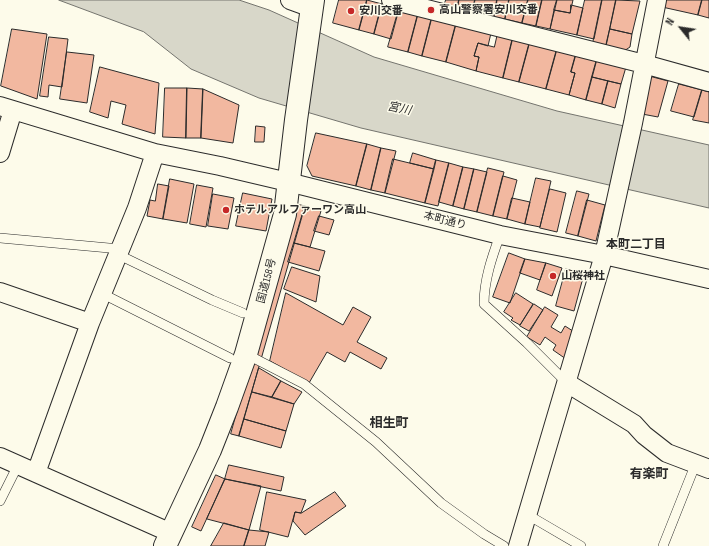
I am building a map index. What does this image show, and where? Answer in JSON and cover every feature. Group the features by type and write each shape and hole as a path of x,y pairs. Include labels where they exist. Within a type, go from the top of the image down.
{"highway":[{"name":"国道158号","path":"169,542 210,450 227,407 238,356 285,214 296,120 312,10"}],"street":[{"path":"290,0 312,10"},
{"path":"391,0 709,82"},
{"path":"518,546 568,383 604,255 633,123 657,0"},
{"path":"0,153 6,108"},
{"name":"本町通り","path":"6,108 155,153 220,166 500,234 604,255 709,280"},
{"path":"36,473 90,323 137,208 155,153"},
{"path":"0,292 90,323"},
{"path":"568,383 634,424 644,435 667,453 706,467"},
{"path":"0,457 36,473 169,542"}],"lane":[{"path":"500,234 491,261 484,292 484,304 568,383"},
{"path":"0,238 118,252 212,300 243,313"},
{"path":"102,294 238,356 304,384 376,442 441,503 484,534 504,546"},
{"path":"0,501 18,465"},
{"path":"663,546 706,467"},
{"path":"528,515 580,546"}],"water":[{"name":"宮川","path":"59,0 239,0 269,10 374,57 557,111 709,145 709,208 361,128 259,98 191,69 144,32"}],"building":[{"path":"339,0 367,0 359,30 333,23"},
{"path":"367,0 382,4 374,34 359,30"},
{"path":"446,0 459,0 457,9 444,6"},
{"path":"459,0 475,0 472,12 457,9"},
{"path":"475,0 497,0 494,17 472,12"},
{"path":"497,0 509,0 505,19 494,17"},
{"path":"509,0 528,0 522,23 505,19"},
{"path":"528,0 542,0 536,26 522,23"},
{"path":"542,0 557,0 550,29 536,26"},
{"path":"557,0 573,0 570,13 554,10"},
{"path":"585,0 602,0 594,39 577,35"},
{"path":"602,0 616,0 606,46 593,43"},
{"path":"616,0 640,1 632,34 610,29"},
{"path":"664,0 702,0 698,15 662,7"},
{"path":"702,0 709,0 709,18 698,15"},
{"path":"382,4 399,9 391,39 374,34"},
{"path":"571,5 583,8 577,35 550,29 554,10 570,13"},
{"path":"399,9 418,14 408,52 388,47"},
{"path":"418,14 432,17 422,56 408,52"},
{"path":"432,17 456,24 446,62 422,56"},
{"path":"456,24 491,33 488,46 478,43 474,56 479,57 476,71 446,62"},
{"path":"12,29 47,34 37,99 1,86"},
{"path":"610,29 632,34 630,47 624,51 606,46"},
{"path":"498,33 513,37 503,78 476,71 479,57 474,56 478,43 494,47"},
{"path":"49,37 68,39 62,87 49,85 48,97 40,96"},
{"path":"513,37 530,41 519,82 503,78"},
{"path":"530,41 557,49 546,89 519,82"},
{"path":"557,49 576,54 571,72 575,73 569,95 546,89"},
{"path":"67,52 94,55 87,103 60,99"},
{"path":"576,54 597,59 586,100 569,95 575,73 571,72"},
{"path":"597,59 626,67 621,84 592,77"},
{"path":"100,67 159,83 155,134 122,124 126,105 111,101 108,118 90,112"},
{"path":"649,76 668,81 658,117 642,114"},
{"path":"592,77 608,81 602,104 586,100"},
{"path":"608,81 621,84 615,108 602,104"},
{"path":"679,84 702,90 694,117 671,111"},
{"path":"165,88 187,88 186,138 163,137"},
{"path":"187,88 203,89 201,138 186,138"},
{"path":"203,89 239,105 233,143 201,138"},
{"path":"702,90 709,92 709,123 693,120"},
{"path":"256,126 265,127 264,142 255,142"},
{"path":"316,133 367,144 356,186 312,176 307,166"},
{"path":"367,144 381,148 371,190 356,186"},
{"path":"381,148 396,151 385,193 371,190"},
{"path":"413,153 436,160 434,169 410,163"},
{"path":"393,159 434,169 425,203 385,193"},
{"path":"436,160 449,163 438,206 425,203"},
{"path":"449,163 463,167 453,206 439,202"},
{"path":"463,167 474,169 464,209 453,206"},
{"path":"488,168 504,172 493,216 477,212"},
{"path":"474,169 487,172 477,212 464,209"},
{"path":"503,176 517,180 507,219 493,216"},
{"path":"536,178 551,181 540,227 525,224"},
{"path":"170,179 194,184 187,223 163,219"},
{"path":"158,184 169,186 163,219 147,216 150,200 155,201"},
{"path":"197,185 213,188 206,227 190,224"},
{"path":"550,189 566,193 557,232 540,228"},
{"path":"577,191 589,194 578,236 566,233"},
{"path":"243,193 272,199 266,231 236,226"},
{"path":"213,194 234,198 228,229 208,226"},
{"path":"512,198 530,202 525,224 507,219"},
{"path":"587,200 605,205 596,241 578,236"},
{"path":"296,204 305,206 239,436 231,434"},
{"path":"305,206 321,211 310,247 294,243"},
{"path":"319,216 334,220 329,235 314,231"},
{"path":"294,243 325,251 319,271 288,262"},
{"path":"509,253 525,259 510,303 493,297"},
{"path":"525,259 546,263 540,280 520,273"},
{"path":"546,263 562,268 552,296 537,290"},
{"path":"292,267 320,276 316,302 284,289"},
{"path":"566,269 584,274 574,311 556,306"},
{"path":"286,293 343,325 353,307 371,317 357,342 387,358 381,369 350,352 345,362 327,352 309,383 270,361"},
{"path":"516,293 533,304 520,325 511,320 513,318 504,312"},
{"path":"534,304 543,310 529,331 520,326"},
{"path":"545,307 558,315 551,327 561,333 565,326 576,333 566,359 553,350 556,345 545,337 540,345 527,337"},
{"path":"259,368 281,381 272,397 252,392"},
{"path":"281,381 302,392 294,404 272,397"},
{"path":"252,392 294,404 286,431 244,419"},
{"path":"244,419 286,431 281,448 239,436"},
{"path":"229,465 284,477 281,491 225,479"},
{"path":"216,475 225,479 201,531 192,527"},
{"path":"225,479 261,486 249,530 207,519"},
{"path":"267,492 306,500 301,513 295,512 288,537 260,530"},
{"path":"335,492 346,506 305,535 293,521 295,512 301,513"},
{"path":"224,523 249,530 244,546 211,546"},
{"path":"249,530 269,532 265,546 244,546"}],"place":[{"name":"高山警察署安川交番","path":"431,10"},
{"name":"安川交番","path":"351,11"},
{"name":"ホテルアルファーワン高山","path":"226,210"},
{"name":"山桜神社","path":"553,276"}],"district":[{"name":"本町二丁目","path":"636,245"},
{"name":"相生町","path":"389,424"},
{"name":"有楽町","path":"649,475"}]}
